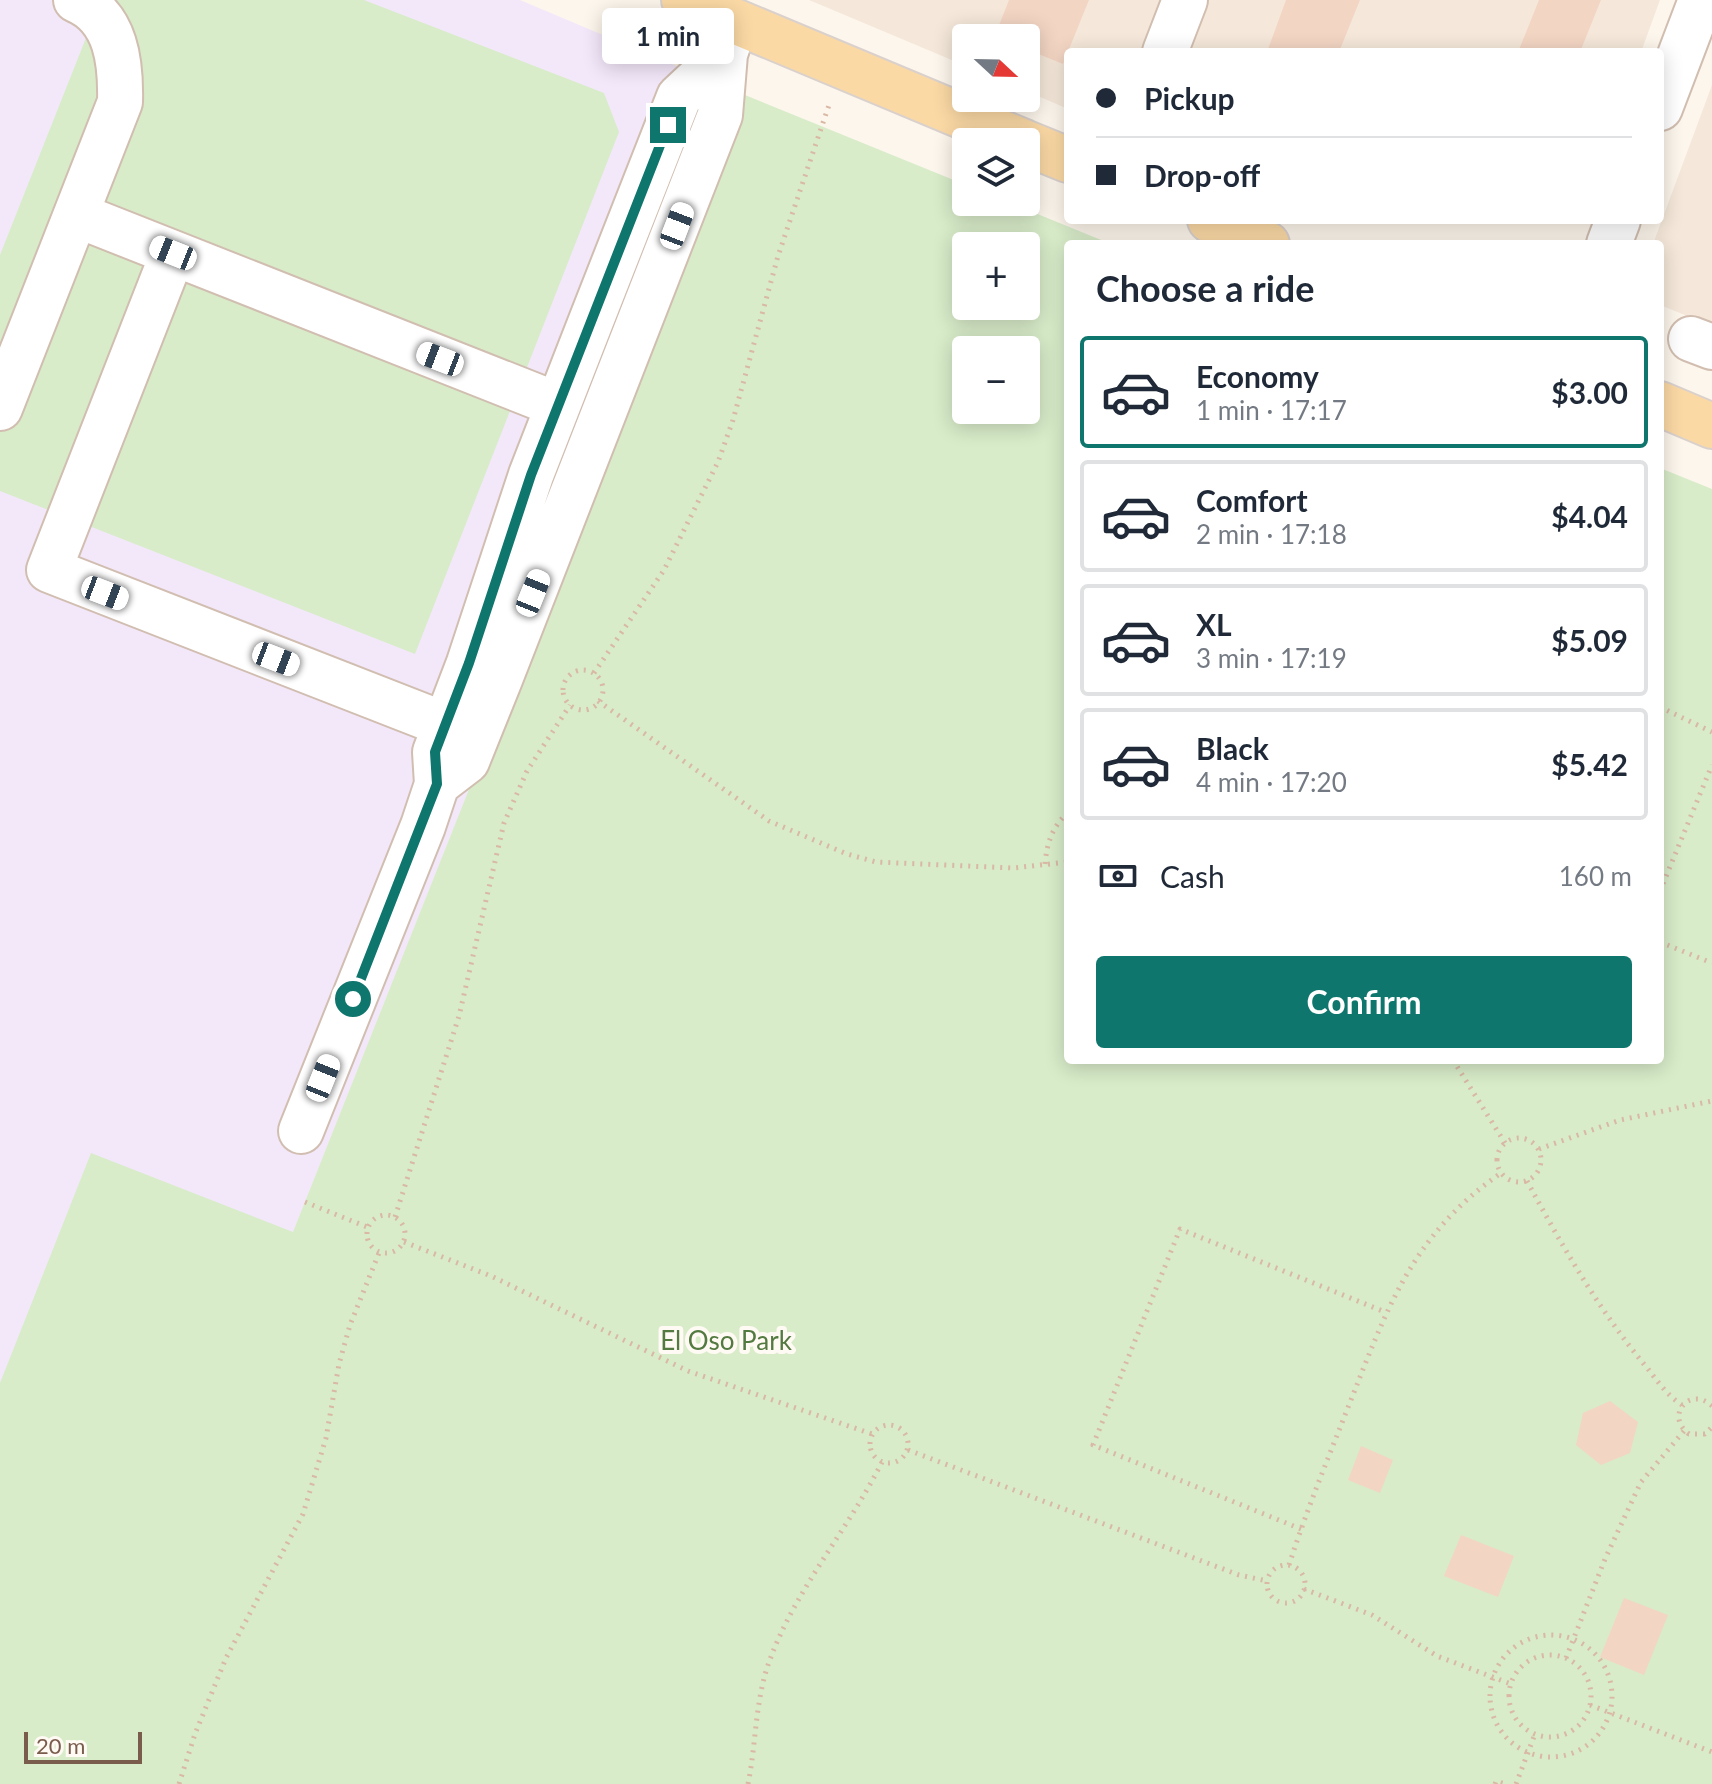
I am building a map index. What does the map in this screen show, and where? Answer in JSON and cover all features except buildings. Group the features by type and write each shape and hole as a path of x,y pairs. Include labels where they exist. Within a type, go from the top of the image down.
{"main road":[{"path":"684,0 731,38 985,128"},
{"path":"1040,148 1064,158"},
{"path":"1220,224 1258,240"},
{"path":"1664,406 1712,426"}],"street":[{"path":"0,408 120,102 121,67 110,31 90,6 76,0"},
{"path":"1167,48 1185,0"},
{"path":"1664,97 1701,0"},
{"path":"301,1131 437,784 435,752 469,663 531,475 679,97 731,38"},
{"path":"437,784 467,761 500,679 720,115 731,38"},
{"path":"77,215 558,405"},
{"path":"173,253 49,570 446,725"}],"path":[{"path":"594,673 664,570 718,462 746,378 766,293 817,135"},
{"path":"575,671 594,673 602,689 598,701 588,709 570,705 563,693 565,680 575,671"},
{"path":"598,701 769,821 814,843 876,862 1013,868 1064,862"},
{"path":"395,1217 459,1016 504,823 527,771 570,705"},
{"path":"1664,709 1712,732"},
{"path":"1664,881 1712,765"},
{"path":"1045,864 1047,844 1055,825 1064,816"},
{"path":"1664,944 1712,963"},
{"path":"1456,1064 1505,1143"},
{"path":"1539,1149 1620,1120 1712,1101"},
{"path":"1523,1137 1539,1149 1541,1163 1534,1177 1527,1181 1512,1181 1501,1173 1498,1153 1505,1143 1523,1137"},
{"path":"1289,1565 1385,1312 1422,1248 1459,1206 1501,1173"},
{"path":"1527,1181 1586,1282 1631,1350 1672,1399 1682,1405"},
{"path":"305,1202 367,1227"},
{"path":"381,1215 395,1217 404,1227 404,1242 391,1253 379,1253 369,1244 367,1227 381,1215"},
{"path":"1301,1529 1093,1445 1180,1229 1385,1312"},
{"path":"404,1242 491,1276 688,1371 872,1434"},
{"path":"179,1784 195,1734 226,1658 303,1514 326,1438 339,1364 350,1325 379,1253"},
{"path":"1711,1403 1695,1398 1682,1405 1677,1416 1684,1431 1694,1435 1711,1430"},
{"path":"882,1426 900,1428 907,1437 908,1450 895,1463 882,1462 871,1451 872,1434 882,1426"},
{"path":"1566,1658 1605,1559 1641,1482 1684,1431"},
{"path":"908,1450 1239,1575 1267,1581"},
{"path":"748,1784 758,1701 773,1655 820,1566 857,1509 882,1462"},
{"path":"1289,1565 1303,1577 1304,1589 1293,1603 1282,1603 1271,1597 1267,1581 1277,1567 1289,1565"},
{"path":"1304,1589 1372,1615 1437,1656 1511,1684"},
{"path":"1548,1635 1573,1639 1600,1657 1612,1698 1610,1712 1601,1731 1587,1746 1568,1755 1548,1758 1528,1754 1509,1741 1495,1722 1490,1700 1493,1677 1505,1656 1524,1641 1548,1635"},
{"path":"1539,1657 1566,1658 1584,1672 1591,1694 1586,1716 1569,1732 1558,1736 1535,1734 1514,1714 1511,1684 1527,1662 1539,1657"},
{"path":"1590,1705 1712,1752"},
{"path":"1516,1784 1535,1734"},
{"path":"1495,1784 1496,1781 1505,1784"}],"shaded area":[{"path":"0,0 520,0 745,95 293,1233 0,1784"},
{"path":"809,0 1660,0 1642,48 1064,48 1064,107 1040,97 1040,24 952,24 952,60"},
{"path":"1712,85 1712,326 1664,307 1664,240 1654,240 1660,224 1664,224 1664,214"}],"green space":[{"path":"101,0 364,0 604,93 619,132 415,654 0,491 0,255"},
{"name":"El Oso Park","path":"745,95 952,179 952,216 1040,215 1101,240 1064,240 1064,1064 1664,1064 1664,470 1712,489 1712,1784 0,1784 0,1383 91,1153 293,1232"}],"route":[{"path":"353,999 423,826 437,784 435,752 469,663 531,475 668,125"}]}
